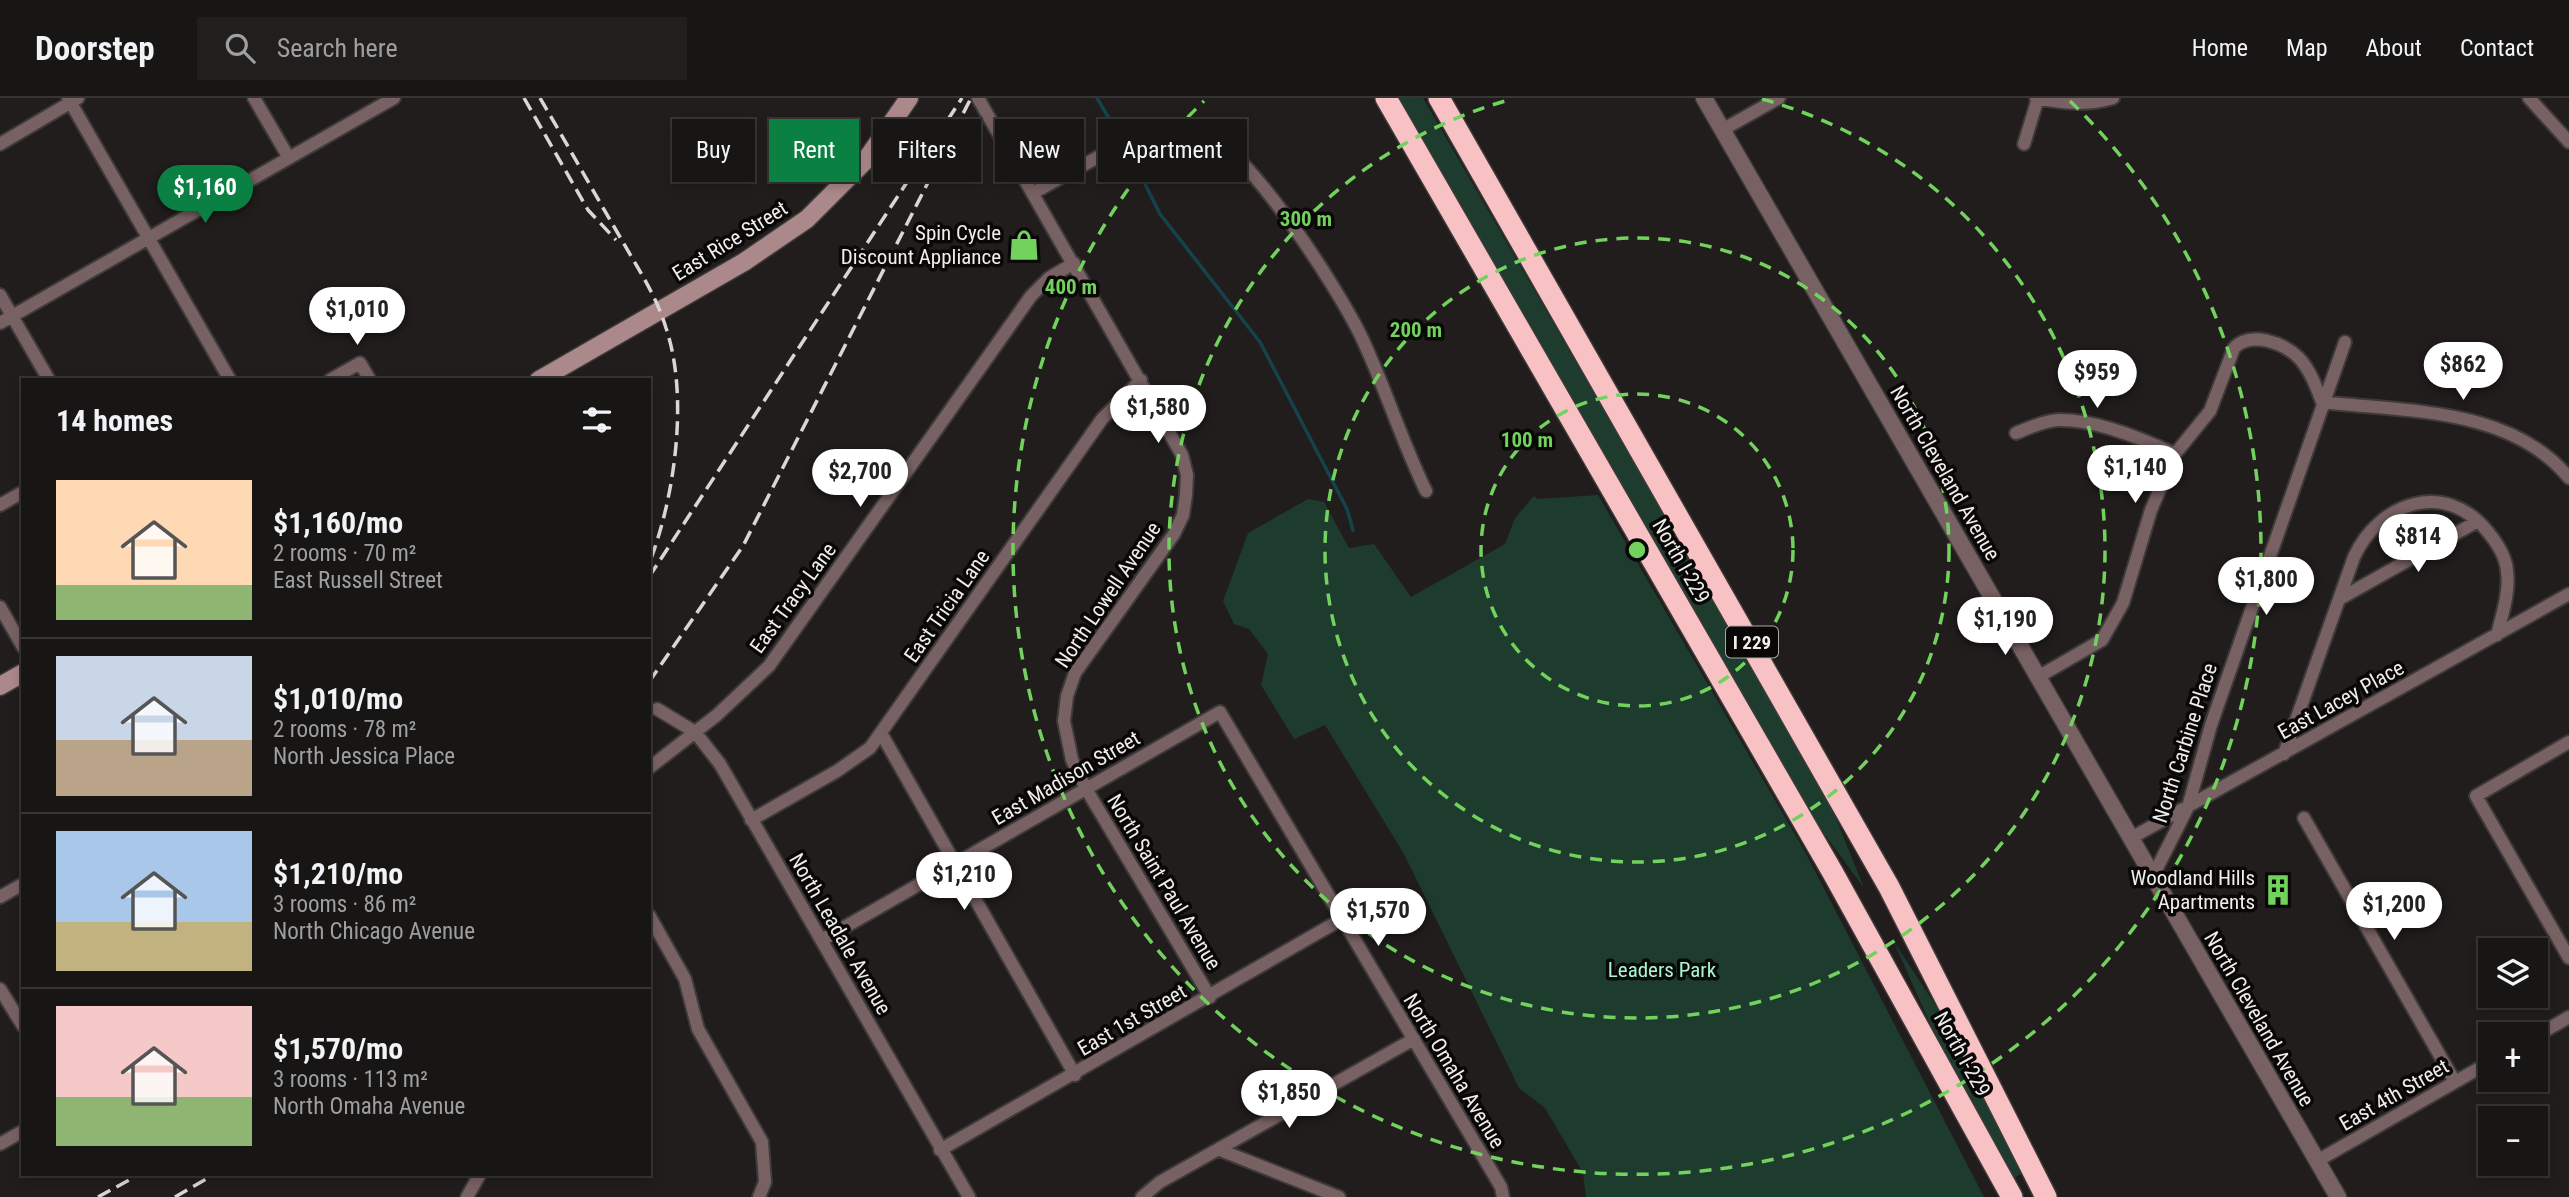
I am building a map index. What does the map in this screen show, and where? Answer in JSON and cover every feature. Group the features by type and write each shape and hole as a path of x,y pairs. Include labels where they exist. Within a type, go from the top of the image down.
{"highway":[{"name":"North I-229","path":"1386,98 1839,885 2012,1197"},
{"name":"North I-229","path":"1438,98 1870,852 2046,1197"}],"main road":[{"name":"East Rice Street","path":"542,378 744,262 807,219 866,160 909,98"},
{"path":"0,686 21,674"}],"street":[{"path":"254,98 289,158"},
{"path":"0,323 394,98"},
{"name":"North Lowell Avenue","path":"978,98 1142,380 1182,455 1187,475 1183,515 1174,534 1070,684 1065,710 1065,735 1072,760 1085,787"},
{"name":"North Cleveland Avenue","path":"1704,98 2338,1197"},
{"path":"1722,130 1779,98"},
{"path":"2024,144 2037,98 2094,104 2113,98"},
{"path":"2529,98 2569,142"},
{"path":"0,144 73,99 225,378"},
{"path":"1033,193 1154,126 1168,124 1192,127 1217,139 1277,206 1336,291 1381,381 1426,491"},
{"name":"East Tracy Lane","path":"651,766 753,684 769,666 1031,296 1049,278 1074,263"},
{"path":"0,295 48,378"},
{"path":"2038,677 2102,640 2123,603 2151,510 2175,454 2210,411 2234,348 2241,340 2252,337 2294,354 2308,371 2322,402 2490,424 2550,459 2569,478"},
{"name":"North Carbine Place","path":"2153,876 2188,807 2208,734 2345,342"},
{"path":"334,378 360,363 369,378"},
{"name":"East Tricia Lane","path":"751,820 862,755 881,733 1102,419 1142,380"},
{"path":"2016,433 2046,422 2074,421 2128,435 2175,454"},
{"path":"0,505 21,493"},
{"path":"2284,754 2361,542 2390,513 2418,503 2442,503 2467,513 2479,522 2494,540 2508,572 2497,635"},
{"path":"2341,598 2479,522"},
{"name":"East Lacey Place","path":"2131,838 2569,594"},
{"path":"0,607 21,644"},
{"name":"North Leadale Avenue","path":"657,709 695,732 720,764 968,1197"},
{"name":"East Madison Street","path":"822,940 1220,712"},
{"name":"North Omaha Avenue","path":"1220,712 1501,1187 1503,1197"},
{"path":"881,733 1076,1074"},
{"path":"2569,742 2476,796 2569,958"},
{"name":"North Saint Paul Avenue","path":"1085,787 1210,997"},
{"path":"2304,818 2455,1082"},
{"path":"0,897 21,885"},
{"path":"651,919 690,989 698,1029 762,1142 765,1182 759,1197"},
{"name":"East 1st Street","path":"940,1150 1342,919"},
{"path":"0,989 4,1003 21,1023"},
{"path":"2548,1029 2569,1017"},
{"path":"1142,1197 1160,1182 1414,1039"},
{"name":"East 4th Street","path":"2317,1161 2478,1069"},
{"path":"0,1144 21,1132"},
{"path":"1220,1150 1339,1197"},
{"path":"467,1197 479,1176"}],"green space":[{"path":"1398,98 1423,98 1833,811 1864,888 1811,816"},
{"name":"Leaders Park","path":"1598,495 1804,850 1984,1197 1586,1197 1583,1173 1545,1108 1519,1088 1404,854 1325,725 1294,739 1261,685 1268,654 1249,629 1234,624 1223,601 1248,533 1308,499 1324,502 1349,548 1374,544 1411,597 1505,544 1515,518 1534,496 1537,499"},
{"path":"1894,942 1942,1015 2021,1174 2014,1178 1932,1028"}],"waterway":[{"path":"1097,98 1109,119"},
{"path":"1144,182 1160,214 1260,342 1347,509 1353,530"}],"railway":[{"path":"524,98 588,210 616,240"},
{"path":"540,98 652,293 673,355 677,384 676,446 666,508 651,558"},
{"path":"651,574 962,98"},
{"path":"651,679 743,546 971,98"},
{"path":"98,1197 136,1176"},
{"path":"175,1197 212,1176"}],"place":[{"name":"Spin Cycle Discount Appliance","path":"1024,245"},
{"name":"Woodland Hills Apartments","path":"2278,890"}]}
